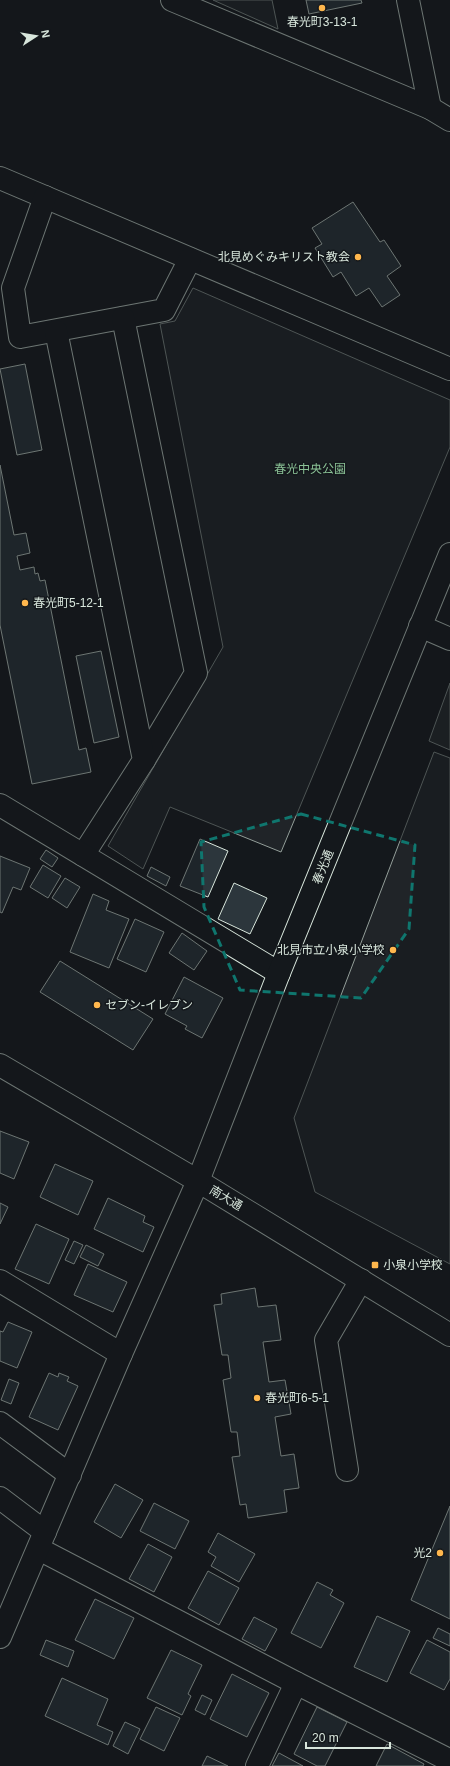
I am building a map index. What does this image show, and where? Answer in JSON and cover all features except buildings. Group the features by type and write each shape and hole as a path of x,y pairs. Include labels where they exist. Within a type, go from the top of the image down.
{"street":[{"path":"172,0 430,108 450,120"},
{"path":"408,0 430,108"},
{"path":"0,178 450,369"},
{"path":"45,197 13,288 20,338 164,310 190,259"},
{"path":"84,855 144,760 196,673 123,318"},
{"path":"56,331 144,760"},
{"name":"春光通","path":"0,1637 121,1354 198,1181 279,973 450,554"},
{"path":"420,626 450,639"},
{"path":"0,805 279,973"},
{"name":"南大通","path":"0,1065 198,1181 450,1335"},
{"path":"347,1470 326,1340 361,1280"},
{"path":"0,1282 121,1354"},
{"path":"0,1423 70,1475"},
{"path":"0,1498 42,1540 296,1683 447,1759"},
{"path":"257,1766 296,1683"}],"highlighted area":[{"path":"301,814 415,845 409,929 361,998 240,990 204,907 201,842"}],"green space":[{"path":"213,0 272,0 278,29"},
{"name":"春光中央公園","path":"193,288 450,400 450,447 281,852 170,807 143,869 108,846 223,647 160,324 175,321"},
{"name":"北見市立小泉小学校","path":"434,752 450,758 450,1264 315,1192 294,1118"}],"shaded area":[{"path":"450,683 450,750 429,741"}],"place":[{"name":"春光町3-13-1","path":"322,8"},
{"name":"北見めぐみキリスト教会","path":"358,257"},
{"name":"春光町5-12-1","path":"25,603"},
{"name":"北見市立小泉小学校","path":"393,950"},
{"name":"セブン-イレブン","path":"97,1005"},
{"name":"小泉小学校","path":"375,1265"},
{"name":"春光町6-5-1","path":"257,1398"},
{"name":"光2","path":"440,1553"}]}
